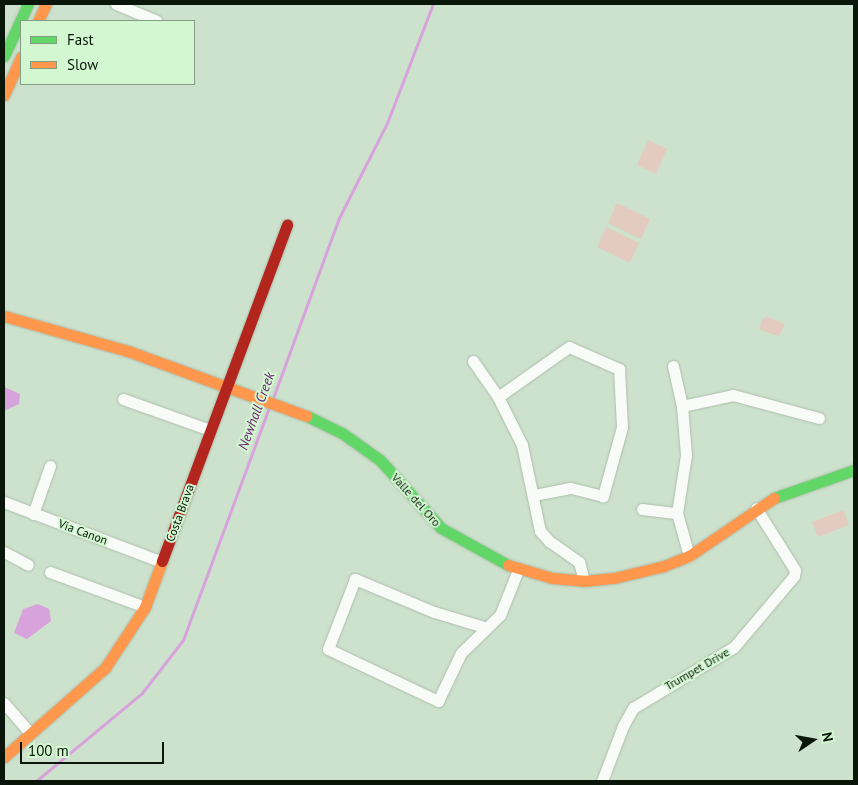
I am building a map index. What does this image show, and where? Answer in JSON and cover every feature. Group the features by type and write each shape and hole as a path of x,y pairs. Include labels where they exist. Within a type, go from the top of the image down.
{"street":[{"path":"21,20 28,4"},
{"path":"38,20 46,4"},
{"path":"116,4 155,20"},
{"path":"4,56 20,21"},
{"path":"4,95 20,59"},
{"name":"Costa Brava","path":"4,757 105,668 145,607 287,224"},
{"name":"Valle del Oro","path":"4,316 128,351 226,385 292,410 342,432 365,448 394,474 441,528 486,557 518,570 584,580 634,575 689,556 756,508 778,495 854,470"},
{"path":"498,397 569,348 618,369 622,427 603,496 570,488 535,496"},
{"path":"473,361 498,397 522,445 535,496 533,503 540,532 549,541 580,562 584,580"},
{"path":"673,366 682,406 686,455 676,513 689,556"},
{"path":"682,406 733,395 819,418"},
{"path":"123,399 210,430"},
{"path":"33,514 50,466"},
{"name":"Via Canon","path":"4,502 162,562"},
{"name":"Trumpet Drive","path":"602,781 622,726 633,708 734,647 794,576 794,570 756,508"},
{"path":"642,509 676,513"},
{"path":"4,552 28,565"},
{"path":"484,627 434,612 354,579 328,649 438,701 461,653 484,627 500,615 518,570"},
{"path":"50,572 145,607"},
{"path":"4,703 30,733"}],"shaded area":[{"path":"648,140 667,149 656,174 637,165"},
{"path":"617,203 650,219 641,239 608,223"},
{"path":"606,227 639,243 630,263 597,247"},
{"path":"766,316 785,324 779,336 760,330 761,321"},
{"path":"4,387 20,394 19,404 4,411"},
{"path":"844,510 849,525 818,537 812,522"},
{"path":"38,604 49,609 51,621 27,639 14,633 23,609"}],"waterway":[{"name":"Newhall Creek","path":"273,398 339,218 387,123 433,4"},
{"name":"Newhall Creek","path":"36,781 142,693 183,640 269,408"}],"traffic: fast":[{"path":"21,20 28,4"},
{"path":"4,56 20,21"},
{"path":"307,416 342,433 380,460 441,528 508,565"},
{"path":"774,498 854,470"}],"traffic: slow":[{"path":"38,20 46,4"},
{"path":"4,95 20,59"},
{"path":"4,316 128,351 307,416"},
{"path":"508,565 552,578 584,581 614,578 664,566 689,556 774,498"},
{"path":"4,757 105,668 145,607 162,561"}],"traffic: jam":[{"path":"162,561 287,224"}]}
